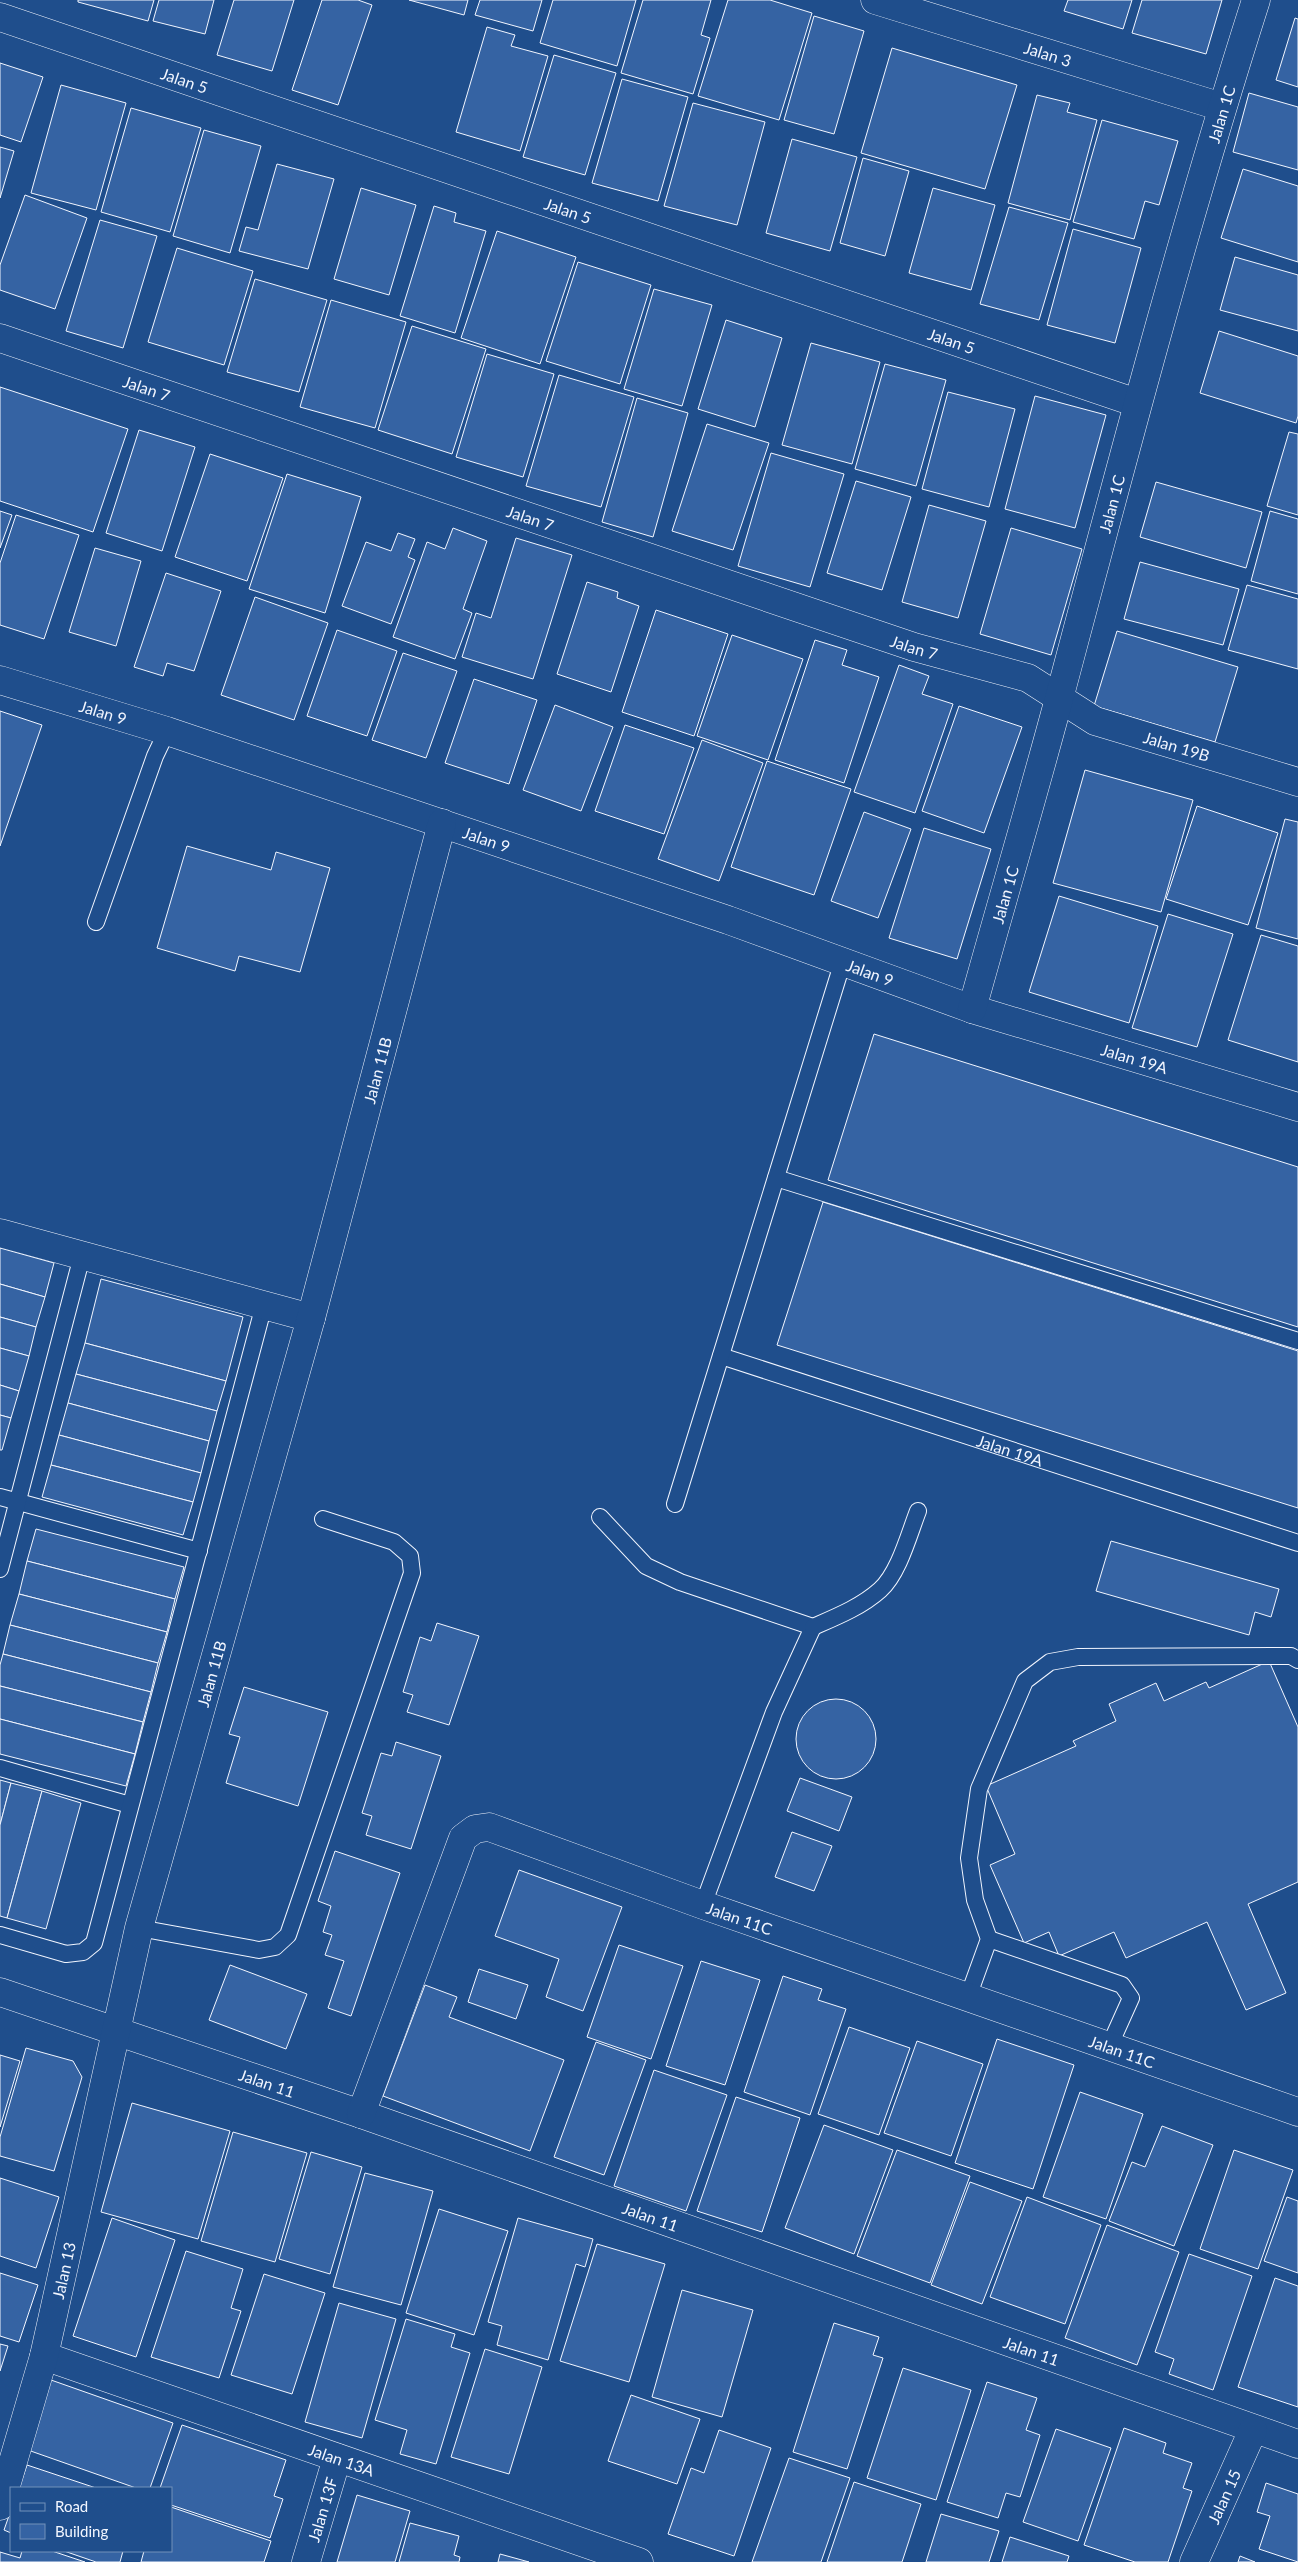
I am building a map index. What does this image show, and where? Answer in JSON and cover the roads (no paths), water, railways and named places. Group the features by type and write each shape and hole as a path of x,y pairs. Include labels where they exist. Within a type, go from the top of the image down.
{"street":[{"name":"Jalan 3","path":"875,0 1222,107"},
{"name":"Jalan 1C","path":"972,1009 1060,698 1137,403 1222,107 1256,0"},
{"name":"Jalan 5","path":"0,17 1137,403"},
{"name":"Jalan 7","path":"0,338 914,647 1028,678 1060,698"},
{"name":"Jalan 9","path":"0,680 166,731 442,823 843,961 972,1009"},
{"name":"Jalan 19B","path":"1060,698 1095,721 1298,782"},
{"name":"Jalan 11B","path":"115,2031 139,1928 311,1318 442,823"},
{"name":"Jalan 19A","path":"972,1009 1298,1108"},
{"path":"0,1233 311,1318"},
{"name":"Jalan 11C","path":"361,2114 463,1838 475,1829 489,1827 703,1905 1298,2112"},
{"name":"Jalan 11","path":"0,1992 361,2114 1253,2430 1298,2444"},
{"name":"Jalan 13","path":"0,2506 44,2356 115,2031"},
{"name":"Jalan 13A","path":"44,2356 639,2562"},
{"name":"Jalan 15","path":"1194,2562 1253,2430"},
{"name":"Jalan 13F","path":"306,2562 337,2458"}],"lane":[{"path":"96,922 155,756 166,731"},
{"path":"675,1504 843,961"},
{"path":"776,1178 1298,1341"},
{"path":"0,1569 82,1256"},
{"path":"0,1935 66,1954 83,1952 94,1942 264,1305"},
{"name":"Jalan 19A","path":"721,1356 1298,1543"},
{"path":"0,1497 198,1551"},
{"path":"703,1905 774,1712 813,1627 850,1611 881,1590 898,1562 918,1511"},
{"path":"600,1517 646,1566 680,1582 813,1627"},
{"path":"139,1928 259,1950 274,1947 288,1935 412,1573 410,1556 394,1542 323,1519"},
{"path":"968,1997 989,1939 975,1900 969,1858 979,1789 1025,1681 1050,1662 1078,1657 1291,1656 1298,1660"},
{"path":"0,1768 130,1805"},
{"path":"989,1939 1122,1985 1131,1998 1109,2047"}]}
